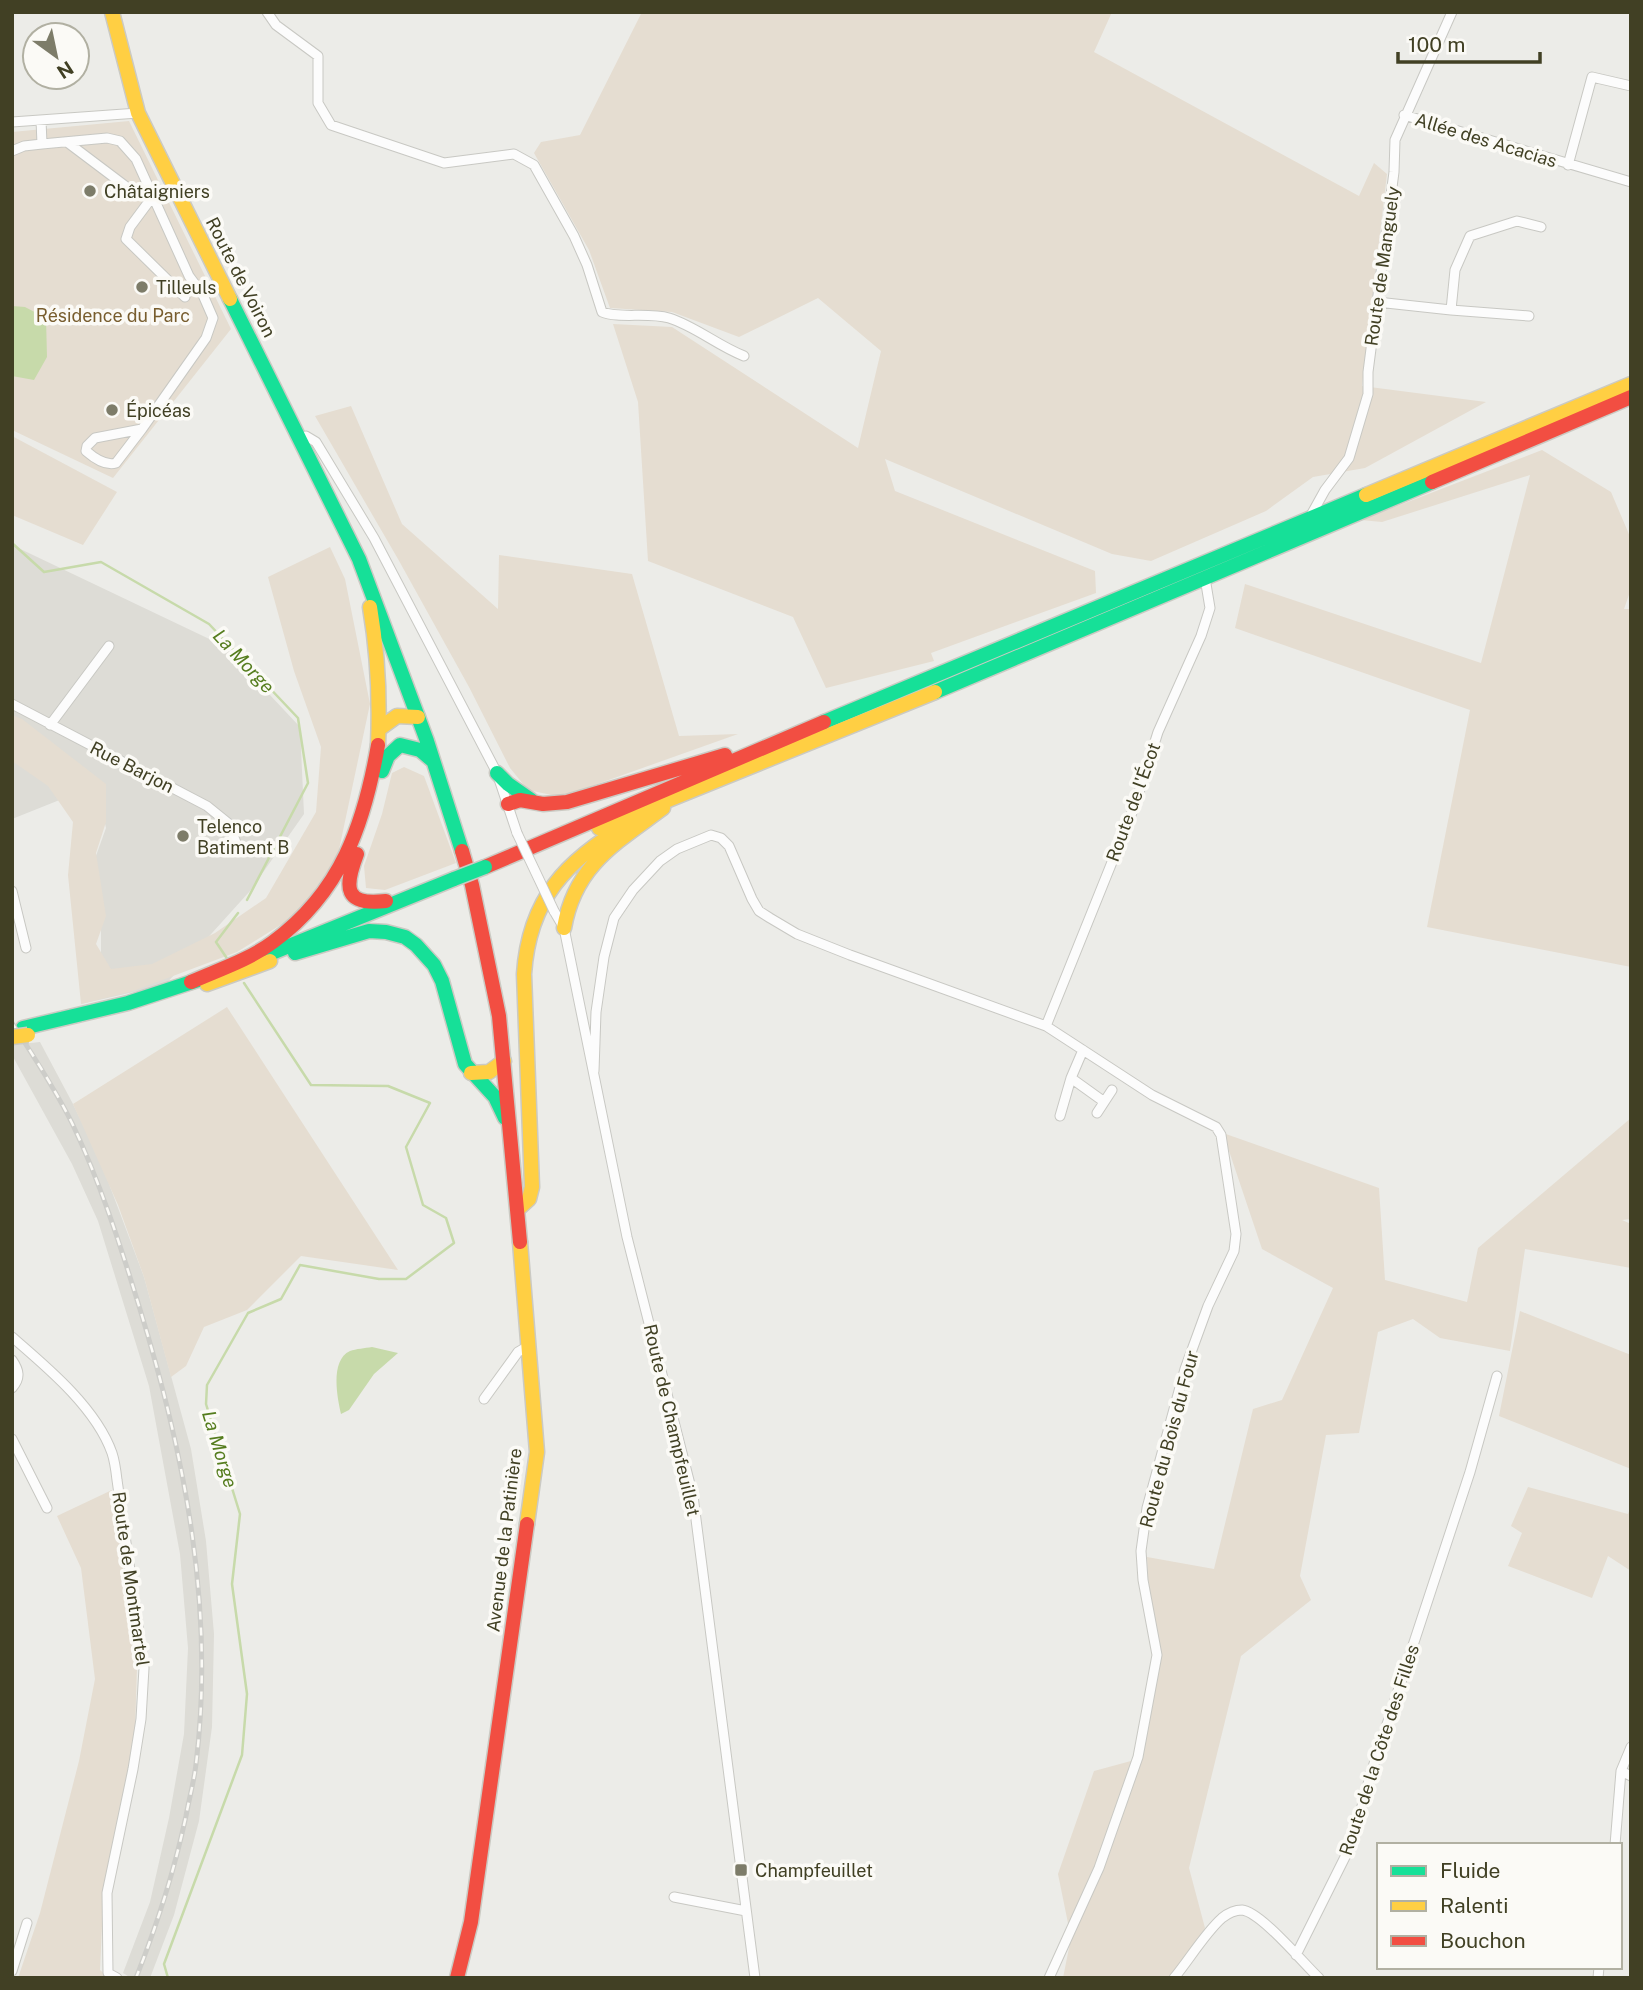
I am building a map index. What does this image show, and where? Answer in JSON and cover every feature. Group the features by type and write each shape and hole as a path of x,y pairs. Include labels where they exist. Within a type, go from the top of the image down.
{"main road":[{"name":"Route de Voiron","path":"113,12 138,113 359,559"},
{"path":"486,870 810,728 1631,384"},
{"path":"19,1033 106,1010 285,949 696,790 1010,662 1631,397"},
{"path":"191,982 272,943 317,903 344,864 359,830 370,792 379,729 379,676 372,618 359,559"},
{"name":"Avenue de la Patinière","path":"359,559 418,717 472,885 499,1016 530,1345 537,1452 471,1922 457,1978"},
{"path":"379,729 395,716 405,713 418,717"},
{"path":"508,804 520,800 567,802 686,768 810,728"},
{"path":"433,761 420,750 400,745 390,750 385,758 375,802 347,884 352,897 358,902 368,904 455,882"},
{"path":"497,773 517,791 536,802"},
{"path":"518,1209 529,1199 532,1187 524,974 526,943 533,920 552,886 566,869 616,831 696,790"},
{"path":"564,928 571,897 586,873 621,840 664,807"},
{"path":"287,956 455,882"},
{"path":"19,1033 130,1010 369,931 387,932 405,937 426,954 442,981 465,1064 495,1097 511,1130"},
{"path":"471,1073 482,1075 493,1071 504,1061"}],"street":[{"path":"267,12 276,25 318,56 318,103 331,125 444,163 514,154 534,165 583,255 602,312 608,315 642,314 670,318 744,356"},
{"name":"Route de Manguely","path":"1310,517 1325,490 1349,458 1368,394 1368,372 1394,172 1395,140 1452,12"},
{"name":"Allée des Acacias","path":"1568,165 1592,77 1631,86"},
{"path":"12,122 138,113"},
{"name":"Allée des Acacias","path":"1404,115 1631,182"},
{"path":"41,120 42,144"},
{"path":"12,151 24,146 42,144 107,138 120,141 136,159 189,276 203,295 213,318 211,328 142,429 116,463 110,465 86,451 95,438 142,429"},
{"path":"67,142 128,188"},
{"path":"153,196 130,228 126,239 185,297"},
{"path":"1451,310 1455,270 1470,236 1517,221 1541,226"},
{"path":"1377,302 1529,316"},
{"name":"Route de Champfeuillet","path":"300,438 306,436 316,442 374,538 497,773 517,833 564,928 627,1237 693,1496 755,1978"},
{"name":"Route de l'Écot","path":"1046,1026 1135,805 1158,732 1201,636 1210,608 1205,578"},
{"path":"50,725 109,646"},
{"name":"Rue Barjon","path":"12,704 207,806 228,823 237,845"},
{"name":"Route du Bois du Four","path":"594,1071 600,985 614,918 633,890 660,861 677,849 711,835 722,838 729,846 759,911 797,934 1046,1026 1152,1095 1216,1127 1221,1135 1236,1234 1234,1251 1208,1306 1185,1369 1147,1508 1141,1551 1143,1580 1157,1655 1138,1757 1099,1868 1049,1978"},
{"path":"12,891 26,948"},
{"path":"1060,1116 1071,1078 1083,1050"},
{"path":"1071,1078 1103,1101"},
{"path":"1097,1113 1112,1090"},
{"name":"Route de Montmartel","path":"12,1337 58,1378 101,1430 113,1454 119,1491 144,1668 141,1719 133,1769 107,1893 108,1976"},
{"path":"484,1399 518,1352 530,1345"},
{"path":"12,1360 19,1377 12,1388"},
{"name":"Route de la Côte des Filles","path":"1296,1955 1352,1843 1376,1760 1470,1472 1497,1376"},
{"path":"12,1439 47,1508"},
{"path":"1615,1843 1621,1771 1631,1747"},
{"path":"1621,1771 1631,1776"},
{"path":"674,1897 746,1911"},
{"path":"1174,1978 1222,1919 1232,1912 1242,1910 1252,1913 1270,1927 1319,1978"},
{"path":"12,1971 27,1923"}],"shaded area":[{"path":"12,306 25,307 46,318 47,357 34,380 12,376"},
{"path":"12,545 224,646 300,727 304,814 250,891 165,985 81,1004 101,980 101,922 92,867 106,828 100,801 92,787 12,819"},
{"path":"40,1042 100,1160 144,1277 191,1449 206,1541 214,1634 212,1727 199,1821 174,1915 150,1978 131,1978 123,1973 150,1902 184,1734 188,1648 180,1554 149,1386 98,1221 72,1164 12,1055 12,1045"},
{"path":"372,1347 398,1353 374,1374 349,1410 341,1414 337,1380 340,1362 350,1351"}],"green space":[{"path":"642,12 1112,12 1094,52 1359,196 1374,163 1387,174 1362,386 1486,402 1365,468 1313,477 1266,511 1151,561 1112,554 885,459 895,491 1095,571 1096,593 931,653 934,661 826,688 793,617 648,561 638,402 613,324 672,327 858,448 881,351 818,298 739,337 672,312 610,308 589,250 534,153 541,142 580,135"},
{"name":"Résidence du Parc","path":"129,121 231,329 113,478 12,430 12,132"},
{"path":"351,406 402,524 498,609 499,555 632,574 679,736 738,734 561,797 528,790 510,768 469,687 315,416"},
{"path":"12,436 117,492 83,545 12,515"},
{"path":"1542,450 1611,492 1631,539 1631,589 1624,609 1631,609 1631,967 1427,927 1470,710 1235,628 1245,584 1481,663 1530,475 1382,522 1361,520"},
{"path":"330,547 345,579 370,704 337,859 295,916 237,952 133,991 81,1004 68,875 73,822 48,786 12,761 12,715 22,719 106,784 106,822 96,853 106,916 96,944 111,969 152,964 215,933 266,898 316,812 321,747 294,671 268,577"},
{"path":"404,767 424,776 456,863 385,890 366,888 364,866 382,814 392,773"},
{"path":"227,1007 398,1270 301,1256 247,1310 204,1327 186,1366 171,1377 144,1277 118,1205 73,1104"},
{"path":"1631,1118 1631,1219 1622,1220 1631,1224 1631,1268 1525,1249 1510,1351 1440,1338 1413,1319 1378,1332 1359,1433 1326,1435 1300,1576 1311,1600 1241,1656 1189,1868 1205,1928 1178,1978 1063,1978 1071,1938 1058,1874 1094,1771 1142,1758 1152,1656 1147,1557 1214,1569 1253,1409 1282,1400 1333,1288 1262,1249 1223,1133 1379,1188 1385,1280 1467,1302 1478,1248"},
{"path":"1520,1311 1631,1355 1631,1469 1499,1416"},
{"path":"1528,1487 1628,1514 1631,1506 1631,1571 1608,1556 1592,1598 1508,1566 1522,1533 1511,1526"},
{"path":"112,1490 137,1667 134,1764 103,1903 100,1970 109,1978 18,1978 40,1913 79,1761 95,1679 81,1568 57,1516"}],"waterway":[{"name":"La Morge","path":"12,543 44,572 101,562 209,624 298,718 308,783 247,900"},
{"name":"La Morge","path":"228,960 216,942 238,913"},
{"name":"La Morge","path":"168,1978 164,1964 242,1755 247,1694 232,1584 240,1514 206,1404 207,1385 248,1313 281,1299 300,1265 379,1279 406,1279 454,1243 446,1218 423,1205 406,1147 430,1103 388,1086 311,1085 244,983"}],"railway":[{"path":"12,1023 72,1123 109,1213 132,1283 170,1419 192,1533 202,1648 196,1764 170,1878 136,1978"}],"traffic: fast":[{"path":"230,299 359,559 427,741 462,851"},
{"path":"935,692 1432,482"},
{"path":"824,722 1366,495"},
{"path":"382,771 388,756 400,745 420,750 433,761"},
{"path":"497,773 531,800"},
{"path":"454,879 485,867"},
{"path":"257,959 454,879"},
{"path":"295,953 369,931 405,937 416,945 434,965 442,981 465,1064 495,1097 505,1118"},
{"path":"23,1028 128,1003 198,980"}],"traffic: slow":[{"path":"112,12 138,113 230,299"},
{"path":"1366,495 1631,384"},
{"path":"370,607 378,676 378,745"},
{"path":"599,828 935,692"},
{"path":"379,729 397,716 418,717"},
{"path":"564,928 569,906 588,872 614,845 663,808"},
{"path":"518,1209 529,1199 532,1187 524,974 527,947 543,903 555,884 587,852 629,824"},
{"path":"207,984 270,961"},
{"path":"12,1037 28,1035"},
{"path":"471,1073 489,1072 504,1061"},
{"path":"520,1242 537,1452 527,1524"}],"traffic: jam":[{"path":"1432,482 1631,397"},
{"path":"485,867 824,722"},
{"path":"191,982 264,948 296,922 316,901 346,855 357,829 378,745"},
{"path":"508,804 520,800 543,804 567,802 725,755"},
{"path":"462,851 472,885 499,1016 520,1242"},
{"path":"357,854 350,876 351,892 362,901 386,901"},
{"path":"457,1978 471,1922 527,1524"}],"place":[{"name":"Châtaigniers","path":"90,191"},
{"name":"Tilleuls","path":"142,287"},
{"name":"Épicéas","path":"112,410"},
{"name":"Telenco Batiment B","path":"183,836"},
{"name":"Champfeuillet","path":"741,1870"}]}
